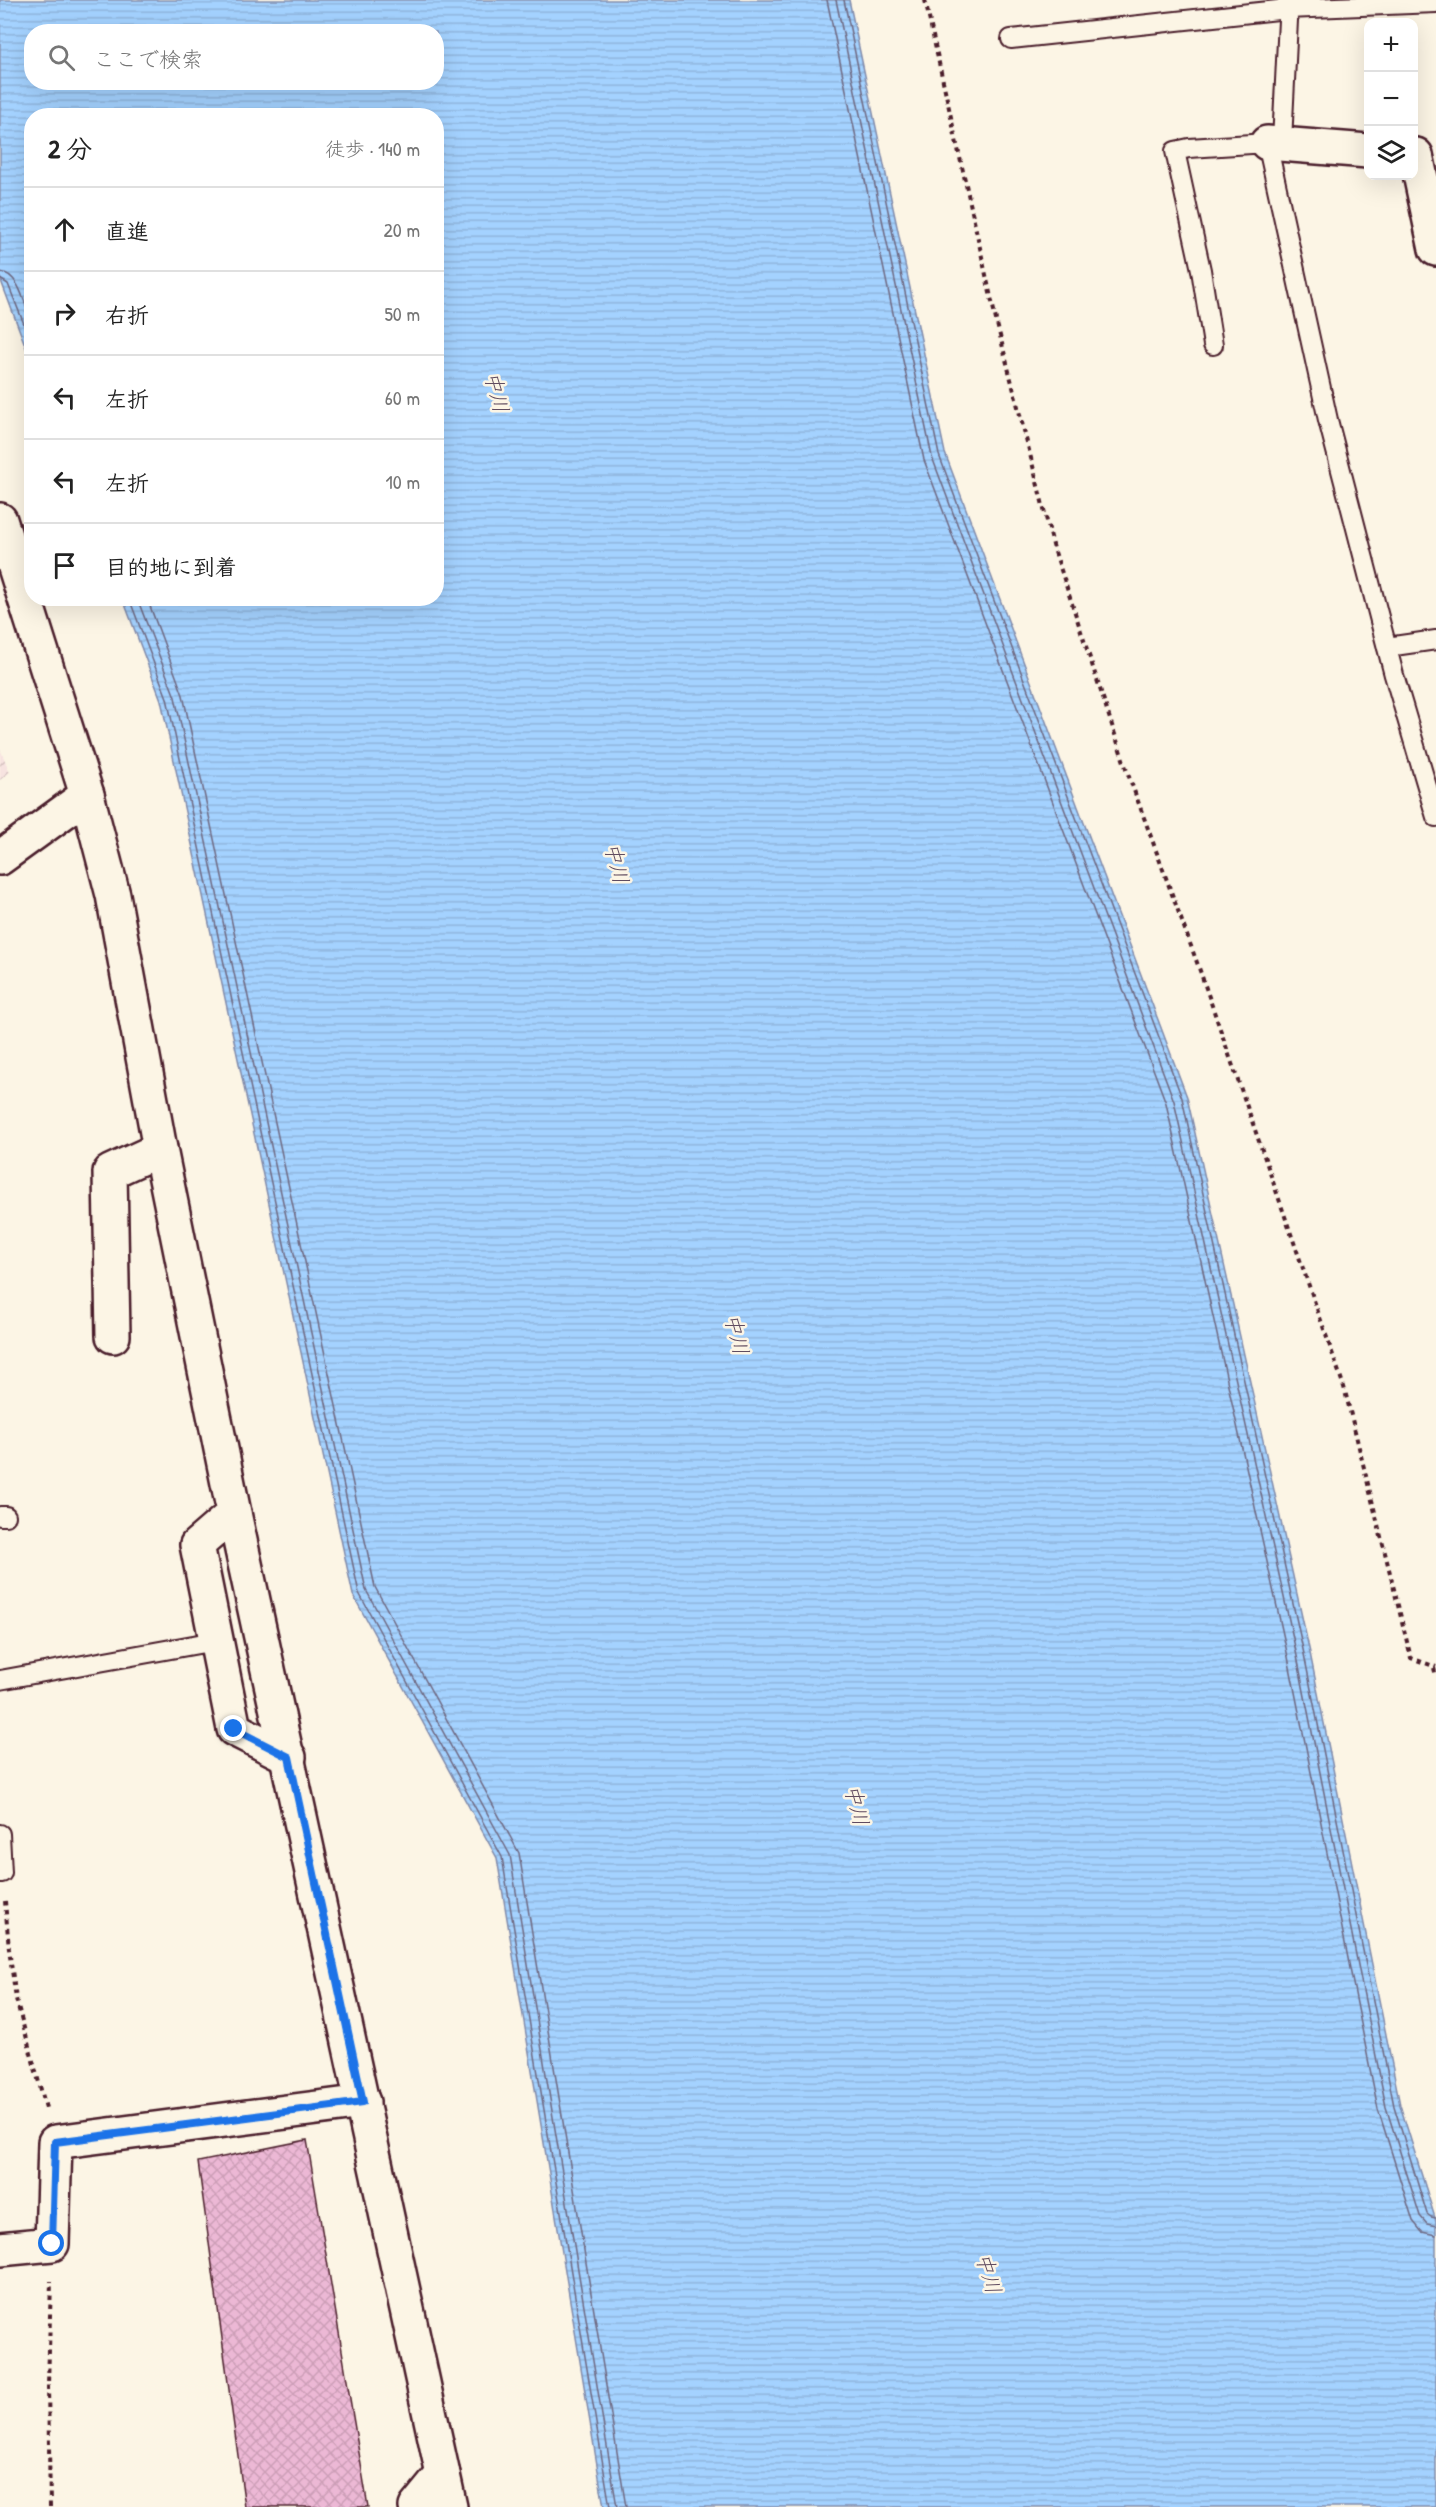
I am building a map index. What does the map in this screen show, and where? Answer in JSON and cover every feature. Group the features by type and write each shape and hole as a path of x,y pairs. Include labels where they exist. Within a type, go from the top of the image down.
{"street":[{"path":"1274,143 1364,151"},
{"path":"1422,155 1436,249"},
{"path":"0,520 24,596"},
{"path":"27,606 87,795 113,895 160,1149 234,1514 289,1757 450,2507"},
{"path":"0,858 87,795"},
{"path":"113,1336 110,1172 160,1149"},
{"path":"234,1514 197,1545 234,1729 289,1757"},
{"path":"0,2249 52,2244 55,2142 363,2102"},
{"path":"416,2507 443,2474"}],"lane":[{"path":"1011,39 1287,4 1436,3"},
{"path":"1287,4 1274,143 1328,420 1387,647 1436,817"},
{"path":"1214,345 1202,270 1175,151 1189,148 1274,143"},
{"path":"1387,647 1436,640"},
{"path":"0,1680 215,1641"},
{"path":"0,1834 1,1873"}],"path":[{"path":"925,0 996,320 1054,549 1128,774 1203,979 1344,1387 1411,1658 1435,1667 1436,1676"},
{"path":"1,1873 16,1999 55,2142"},
{"path":"51,2507 48,2385 52,2244"}],"shaded area":[{"path":"0,749 10,772 0,780"}],"water":[{"name":"中川","path":"0,0 849,0 945,453 1187,1097 1310,1653 1400,2105 1436,2221 1436,2507 604,2507 497,1858 353,1595 161,700 126,606 444,606 444,108 24,108 24,342 0,278"}],"building":[{"path":"307,2140 368,2507 245,2507 198,2162"}],"route":[{"path":"52,2244 55,2142 363,2102 289,1757 234,1729"}]}
